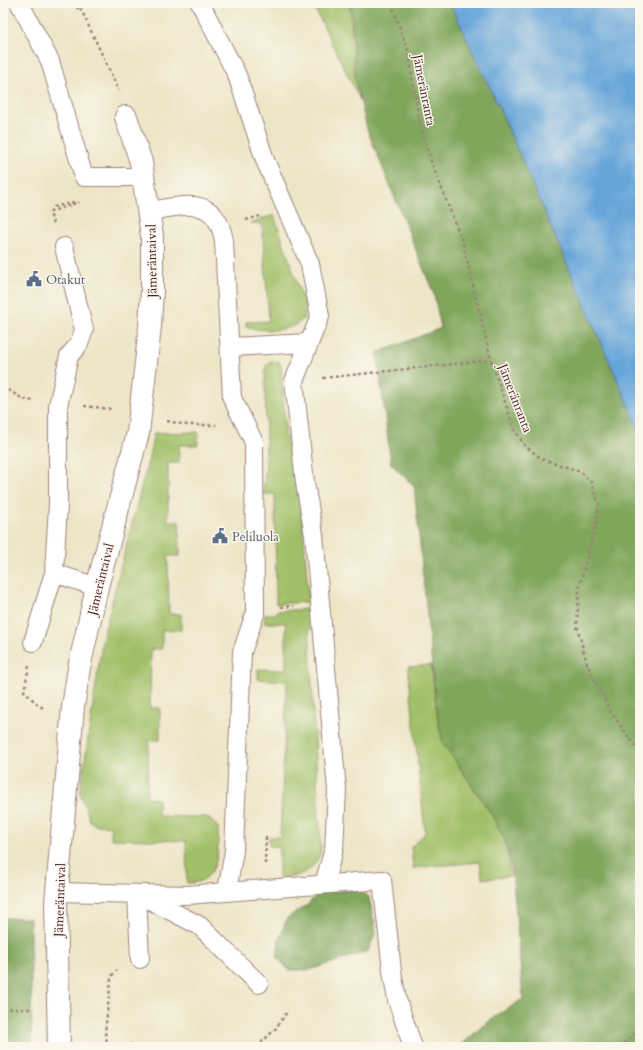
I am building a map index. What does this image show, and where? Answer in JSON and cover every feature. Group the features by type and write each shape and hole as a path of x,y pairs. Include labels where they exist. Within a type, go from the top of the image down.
{"street":[{"name":"Jämeräntaival","path":"59,1047 57,892 73,707 79,668 97,587 131,466 141,416 152,290 152,242 144,177 126,117"}],"lane":[{"path":"200,3 237,75 265,160 310,264 320,316 294,381 305,484 314,535 336,790 334,849 324,884"},
{"path":"20,4 50,61 84,177 144,177"},
{"path":"149,211 190,205 204,208 214,214 219,222 224,241 232,398 254,442 255,614 242,652 234,851 227,891"},
{"path":"33,642 54,573 58,505 58,406 69,356 79,344 84,330 64,248"},
{"path":"230,347 309,343"},
{"path":"54,573 97,587"},
{"path":"57,892 187,895 382,880 393,978 397,1000 413,1047"},
{"path":"137,894 140,959"},
{"path":"137,894 200,926 259,984"}],"path":[{"path":"72,3 80,9"},
{"path":"78,3 119,92"},
{"name":"Jämeränranta","path":"391,3 408,50 419,118 430,158 463,244 491,360 514,429 525,446 542,459 581,472 591,482 599,504 596,524 579,588 577,626 587,664 609,709 640,753"},
{"path":"50,212 54,207 68,205 55,211"},
{"path":"245,221 265,214"},
{"path":"294,381 491,360"},
{"path":"3,387 23,399 58,406"},
{"path":"96,406 114,410"},
{"path":"24,691 38,705"},
{"path":"108,1047 105,1032 113,974 126,963 140,959"},
{"path":"257,1047 276,1028 286,1012"},
{"path":"620,1047 635,1034 640,1025"},
{"path":"118,1047 132,1044"}],"green space":[{"path":"312,3 348,3 351,11 355,78 360,100"},
{"path":"348,3 450,3 501,112 640,432 640,1047 459,1047 491,1019 523,999 512,867 505,841 492,815 443,743 437,715 414,486 391,464 377,353 441,328 434,295 367,129 355,78 351,11"},
{"path":"274,215 306,309 304,317 299,323 291,327 262,330 246,326 246,322 269,321 262,224 250,223"},
{"path":"271,361 279,362 281,366 286,439 301,502 309,602 276,604 275,494 263,494 266,464 265,372 266,366"},
{"path":"198,432 198,445 179,445 179,463 168,463 168,521 179,521 180,556 168,556 169,614 181,614 181,630 162,630 162,649 151,649 150,708 160,708 160,740 149,740 147,798 158,799 158,816 207,817 218,827 218,846 215,865 205,878 198,882 187,883 186,841 111,839 111,826 95,825 90,821 80,793 103,637 154,433"},
{"path":"308,609 321,852 318,859 310,869 305,872 299,875 279,877 279,847 269,846 269,837 280,837 287,681 258,679 258,669 286,670 286,623 264,623 265,614 276,614 277,611"},
{"path":"431,665 437,715 443,743 492,815 505,841 512,876 482,879 480,862 413,868 411,847 425,833 408,667"},
{"path":"359,890 369,897 376,932 368,951 310,970 289,970 277,957 279,940 287,918 306,906 320,892"},
{"path":"3,918 30,918 32,1047 3,1047"}],"water":[{"path":"450,3 640,3 640,432 501,112"}],"place":[{"name":"Otakut","path":"34,279"},
{"name":"Peliluola","path":"220,536"}]}
